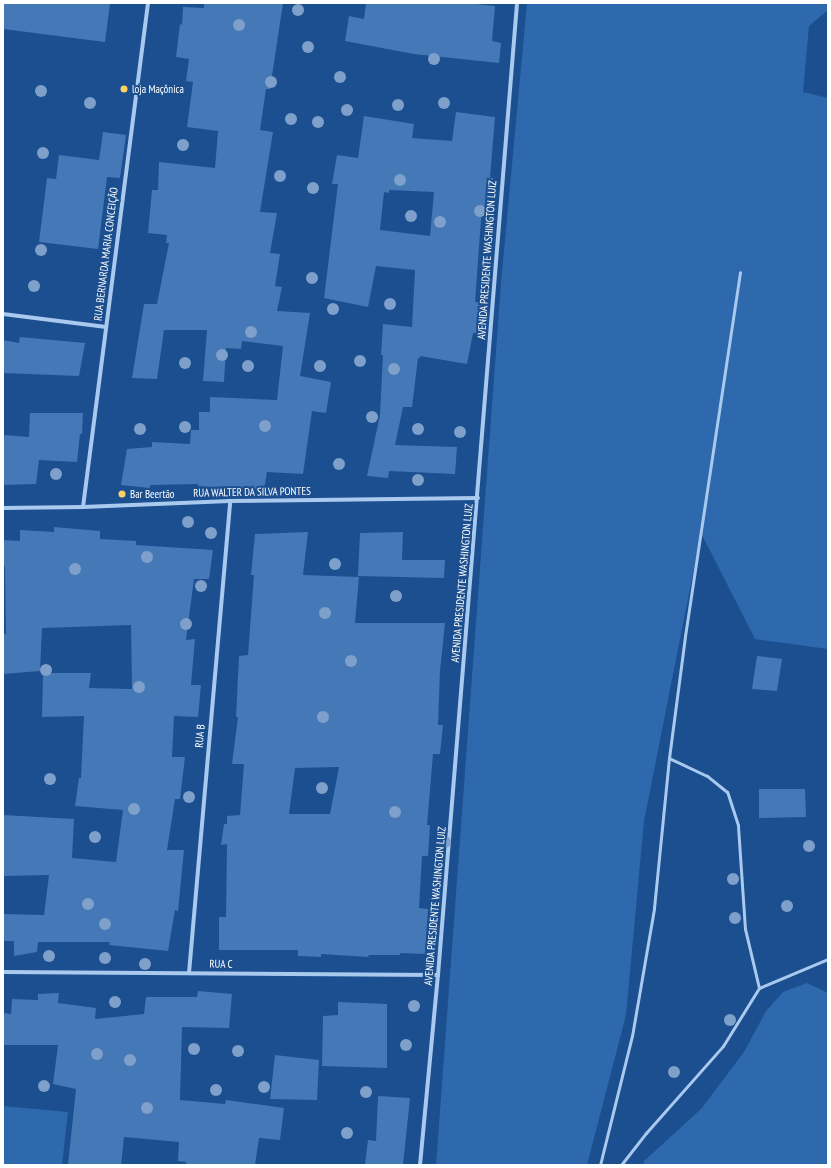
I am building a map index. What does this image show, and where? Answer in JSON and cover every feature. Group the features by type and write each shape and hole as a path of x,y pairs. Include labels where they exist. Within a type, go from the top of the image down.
{"street":[{"name":"RUA BERNARDA MARIA CONCEIÇÃO","path":"83,507 148,3"},
{"name":"AVENIDA PRESIDENTE WASHINGTON LUIZ","path":"420,1165 438,975 478,498 517,3"},
{"path":"3,314 106,327"},
{"name":"RUA WALTER DA SILVA PONTES","path":"3,508 83,507 230,501 478,498"},
{"name":"RUA B","path":"189,973 230,501"},
{"name":"RUA C","path":"3,972 438,975"}],"lane":[{"path":"600,1165 632,1036 652,923 669,758 685,636 740,272"},
{"path":"669,758 708,776 727,792 738,825 745,929 759,988"},
{"path":"621,1165 646,1133 723,1046 759,988 828,959"}],"shaded area":[{"path":"527,3 828,3 828,10 809,26 803,92 828,98 828,649 755,639 701,533 644,821 626,1015 587,1165 436,1165 501,283"},
{"path":"807,983 828,993 828,1165 645,1165 643,1162 701,1109 744,1052 766,1011 783,992"},
{"path":"3,1106 68,1112 62,1165 3,1165"}],"building":[{"path":"3,3 110,3 105,42 3,29"},
{"path":"204,3 283,3 270,89 266,89 260,130 273,132 260,212 277,213 270,253 280,254 275,286 282,287 277,311 310,313 300,376 331,382 326,413 312,411 303,474 267,472 264,489 218,488 198,486 198,484 150,485 150,488 121,485 127,449 152,447 152,442 190,444 191,430 199,430 199,412 210,412 210,397 277,400 283,346 242,341 241,349 226,348 224,382 203,381 207,330 164,330 157,379 132,378 144,304 157,304 169,243 166,243 167,235 148,233 152,190 158,190 159,162 215,168 218,131 187,127 193,82 186,81 189,59 176,57 180,24 182,25 183,7 204,8"},
{"path":"366,3 466,3 495,6 492,41 501,43 499,63 414,54 345,41 349,16 364,19"},
{"path":"456,112 495,117 490,178 493,178 491,207 482,206 475,302 488,303 484,334 473,333 467,364 420,356 420,358 418,358 412,407 403,407 395,445 457,447 455,474 389,471 388,478 367,476 380,415 383,324 412,327 415,270 376,266 368,307 324,298 338,184 332,184 337,155 358,158 364,116 414,124 412,138 452,141","holes":["389,190 434,192 430,236 380,230 384,192 389,193"]},
{"path":"103,132 126,135 120,178 107,177 98,249 39,242 47,178 56,179 59,155 99,160"},
{"path":"20,337 85,343 79,376 3,373 3,340 19,343"},
{"path":"30,413 83,413 82,434 80,434 77,462 39,460 36,484 3,485 3,435 29,437"},
{"path":"54,527 100,531 100,539 136,541 136,545 213,550 209,579 194,579 186,640 195,639 191,685 201,685 198,717 174,716 172,757 185,757 180,799 175,799 167,850 184,850 178,911 175,910 168,951 109,945 110,942 38,942 37,952 14,956 14,941 3,941 3,914 44,915 49,875 3,876 3,815 74,819 72,858 116,862 123,810 75,806 79,778 81,778 84,716 42,717 43,673 91,673 89,688 132,689 131,625 42,628 40,671 3,674 3,634 6,634 3,540 20,541 20,530 54,532"},
{"path":"308,532 303,575 359,577 355,623 445,623 440,671 438,725 443,725 440,754 433,754 427,825 430,825 428,856 422,856 419,908 428,909 425,954 400,953 400,955 369,955 368,957 321,954 321,957 298,956 298,950 219,950 219,917 226,917 227,844 221,845 224,824 227,824 227,816 240,815 244,764 232,764 238,717 236,717 239,656 248,655 254,575 251,575 255,534","holes":["339,767 330,814 289,814 295,768"]},
{"path":"403,532 402,560 445,560 444,578 358,576 360,533"},
{"path":"757,656 782,659 777,691 752,689"},
{"path":"759,789 805,789 806,817 759,818"},
{"path":"198,991 232,994 229,1028 182,1027 180,1100 225,1104 226,1100 284,1108 280,1140 259,1138 255,1165 186,1165 186,1162 178,1161 179,1142 124,1137 121,1165 68,1165 76,1089 53,1084 58,1045 3,1045 3,1013 11,1014 12,999 38,1000 38,994 59,993 58,1003 96,1008 95,1019 144,1014 146,997 197,997"},
{"path":"338,1002 387,1004 387,1068 322,1066 323,1016 338,1015"},
{"path":"275,1055 319,1060 317,1100 270,1099"},
{"path":"378,1096 410,1098 403,1165 365,1165 368,1140 376,1141"}],"place":[{"name":"loja Maçônica","path":"124,89"},
{"name":"Bar Beertão","path":"122,494"}]}
